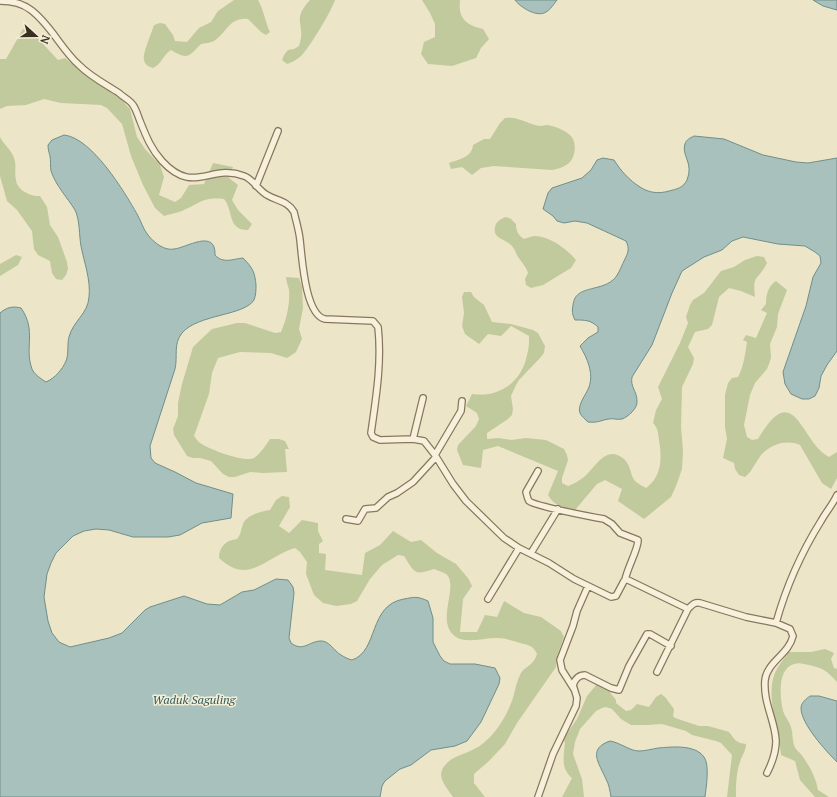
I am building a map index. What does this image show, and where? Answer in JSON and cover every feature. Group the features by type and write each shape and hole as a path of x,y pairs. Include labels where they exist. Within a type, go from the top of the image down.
{"street":[{"path":"0,1 19,3 33,12 46,25 69,55 79,65 132,104 152,148 170,169 185,177 193,178 239,174 250,179 265,194 289,204 294,212 300,237 308,293 314,308 320,317 325,319 372,321 378,327 379,359 372,435 375,438 384,441 412,439 424,441 436,456 453,484 466,501 504,538 519,548 588,586 614,597 625,580 628,567 638,545 638,540 620,533 612,524 604,519 535,504 528,499 526,492 538,471"},
{"path":"256,186 278,131"},
{"path":"412,439 423,398"},
{"path":"346,519 358,521 365,510 380,506 388,497 397,493 413,482 436,456 460,411 462,401"},
{"path":"776,623 786,590 795,569 821,521 835,503 837,495"},
{"path":"531,554 558,509"},
{"path":"488,599 519,548"},
{"path":"625,580 630,580 688,609"},
{"path":"538,797 553,754 576,706 577,698 574,689 562,670 560,660 573,626 576,611 588,586"},
{"path":"657,672 688,609 696,602 746,617 776,623 790,629 793,636 790,645 770,667 765,680 767,706 776,742 774,758 767,773"},
{"path":"574,689 576,680 582,675 585,675 611,688 619,690 629,666 647,634 650,634 671,646"}],"green space":[{"path":"234,0 258,0 270,32 266,35 248,19 236,20 214,41 201,44 188,56 181,55 171,50 153,68 145,63 144,53 154,25 160,23 165,24 173,35 175,41 187,42 199,28 211,22 218,11"},
{"path":"310,0 335,0 325,21 305,52 296,60 287,64 282,60 288,50 299,46 301,38 301,13"},
{"path":"422,0 460,0 460,12 464,20 483,29 489,39 481,48 476,58 452,66 428,64 421,54 424,42 435,37 435,24"},
{"path":"23,29 31,31 58,60 65,58 89,78 120,98 130,109 137,137 145,149 160,165 164,177 159,195 175,202 181,198 189,185 204,184 213,163 233,167 229,178 238,185 232,200 238,210 252,224 248,230 237,227 224,199 202,201 182,211 164,216 155,208 143,185 131,156 122,124 107,108 101,105 61,103 44,99 26,105 7,106 0,109 0,59 6,59"},
{"path":"505,118 520,119 536,125 547,125 565,131 574,141 575,149 573,157 569,163 563,167 552,170 494,166 481,168 472,175 462,167 451,169 449,163 468,155 473,145 484,139 490,139"},
{"path":"0,137 14,158 15,177 19,187 29,194 40,196 47,207 50,225 58,237 67,262 68,269 62,280 56,279 52,273 50,261 38,255 34,249 32,231 17,210 7,201 0,176"},
{"path":"506,217 511,219 516,224 518,233 524,239 534,236 542,237 553,241 563,248 576,260 571,268 543,285 531,288 526,285 525,279 528,273 526,268 513,247 497,236 495,231 497,222"},
{"path":"16,255 22,257 18,265 0,276 0,264"},
{"path":"757,256 764,257 767,263 756,278 754,285 755,297 729,288 719,297 712,325 708,329 695,332 688,347 694,358 693,364 682,387 682,469 671,497 644,519 618,501 622,489 605,480 597,484 575,510 560,506 553,502 548,495 558,471 498,446 483,450 481,468 463,465 457,450 458,445 476,426 479,419 477,413 466,406 472,394 482,395 500,391 515,380 524,365 528,350 529,338 529,336 511,326 501,336 488,334 479,344 465,334 462,326 464,313 462,297 464,292 471,292 474,297 484,305 492,322 511,324 533,330 538,333 545,346 544,353 516,385 511,396 513,409 512,415 487,433 487,439 498,438 511,440 526,438 546,440 564,449 568,460 562,478 562,483 568,486 584,477 607,455 618,455 626,461 635,481 646,488 655,478 660,467 658,433 653,423 656,410 662,399 658,387 680,343 688,323 686,317 690,305 693,300 704,293 721,271 734,267 745,260"},
{"path":"286,277 299,278 302,287 303,308 299,329 302,339 296,352 287,358 271,353 240,352 218,358 212,373 209,394 194,436 200,443 211,449 243,459 254,458 259,454 270,439 285,441 289,449 285,449 287,472 250,472 235,477 229,477 223,474 211,461 187,456 174,435 173,429 178,416 178,403 182,384 193,347 212,329 237,323 245,323 275,333 281,332 289,300 289,290"},
{"path":"776,281 787,290 778,314 777,327 770,344 771,358 769,364 767,369 755,383 750,395 744,425 747,437 752,440 758,439 770,421 781,413 789,413 804,428 819,449 829,457 837,452 837,478 831,489 822,483 800,445 795,443 781,443 768,449 761,455 751,471 745,477 739,475 735,469 734,463 723,458 727,439 725,427 725,395 728,383 732,378 738,377 742,369 747,342 743,340 746,335 756,338 767,313 761,310 766,304 769,288"},
{"path":"282,496 289,497 290,507 279,526 289,533 302,520 318,523 318,531 323,541 319,544 319,553 326,554 325,570 362,575 365,553 380,545 393,531 411,542 421,540 437,553 456,564 468,578 472,586 463,599 460,632 477,632 485,615 497,617 504,601 524,613 541,617 561,631 564,637 557,656 556,667 517,723 505,744 474,774 474,783 485,797 453,797 442,780 442,770 448,762 455,757 481,745 496,730 510,706 520,675 533,662 537,654 535,651 528,645 504,638 466,640 456,637 450,631 447,623 450,579 446,574 434,569 416,572 404,556 398,555 382,565 370,579 357,601 351,604 336,606 323,603 314,595 306,574 307,562 295,548 248,570 239,570 230,566 219,558 222,547 226,543 237,539 247,518 259,512 270,510 276,500"},
{"path":"825,649 834,653 831,659 834,668 837,669 837,682 821,669 798,663 789,667 785,671 781,684 783,711 791,727 793,743 810,769 816,781 818,790 829,797 815,797 800,780 795,761 781,755 772,706 772,686 776,672 789,652 811,652"},
{"path":"597,684 608,690 616,700 616,703 626,711 631,710 637,704 649,707 656,697 661,694 674,709 673,716 675,718 699,726 708,726 729,732 735,740 746,744 738,770 736,797 727,797 732,755 721,743 692,735 686,731 662,724 631,725 621,719 612,709 606,707 596,711 580,729 575,742 573,754 582,779 584,797 562,797 572,778 564,766 565,742 562,740 577,719 587,696"}],"water":[{"path":"515,0 557,0 547,11 538,14 529,11"},
{"path":"813,0 837,0 837,10 823,6"},
{"name":"Waduk Saguling","path":"64,135 75,138 96,155 116,180 131,204 146,233 156,243 163,248 171,249 206,241 211,243 214,247 215,255 218,258 228,260 243,258 254,273 256,280 256,294 254,300 249,305 241,309 199,322 189,327 179,337 175,369 150,446 151,458 155,463 196,483 233,494 231,518 202,523 180,535 168,537 133,537 109,530 96,529 84,531 73,536 56,553 47,574 44,597 48,621 52,633 59,642 70,647 109,638 122,633 145,610 150,607 184,596 207,604 220,605 242,592 254,590 276,579 288,580 293,587 294,593 289,638 291,643 295,646 302,647 323,641 329,644 341,655 352,660 361,655 366,648 384,610 393,603 414,597 428,601 433,618 433,642 444,661 450,664 475,664 495,668 500,678 499,684 481,722 467,741 455,746 431,750 411,765 400,769 385,781 382,786 380,797 0,797 0,313 5,309 15,307 21,308 26,316 28,324 29,353 33,371 46,382 55,376 66,361 71,331 86,308 89,297 88,278 81,246 77,214 56,182 51,171 48,145 52,140"},
{"path":"694,136 724,139 763,155 796,162 808,163 837,158 837,351 821,376 819,388 815,396 809,399 802,399 791,394 785,384 783,372 806,306 813,277 821,263 820,256 805,246 778,244 743,237 732,241 722,250 704,257 682,271 652,345 632,377 632,384 636,394 637,404 632,412 622,419 588,422 581,415 579,410 589,387 591,376 587,361 580,346 588,338 598,332 598,327 588,321 575,320 572,312 573,305 578,294 583,291 607,284 615,278 627,256 628,246 626,241 587,223 575,221 564,223 557,221 543,209 548,193 552,188 582,178 591,170 597,160 603,158 614,160 622,172 647,191 665,192 677,189 684,185 689,174 684,148 686,141"},
{"path":"810,696 819,696 837,701 837,762 815,737 805,722 801,708 805,700"},
{"path":"610,741 636,751 676,747 695,750 704,757 707,765 705,797 611,797 608,783 597,757 599,748 603,744"}]}
